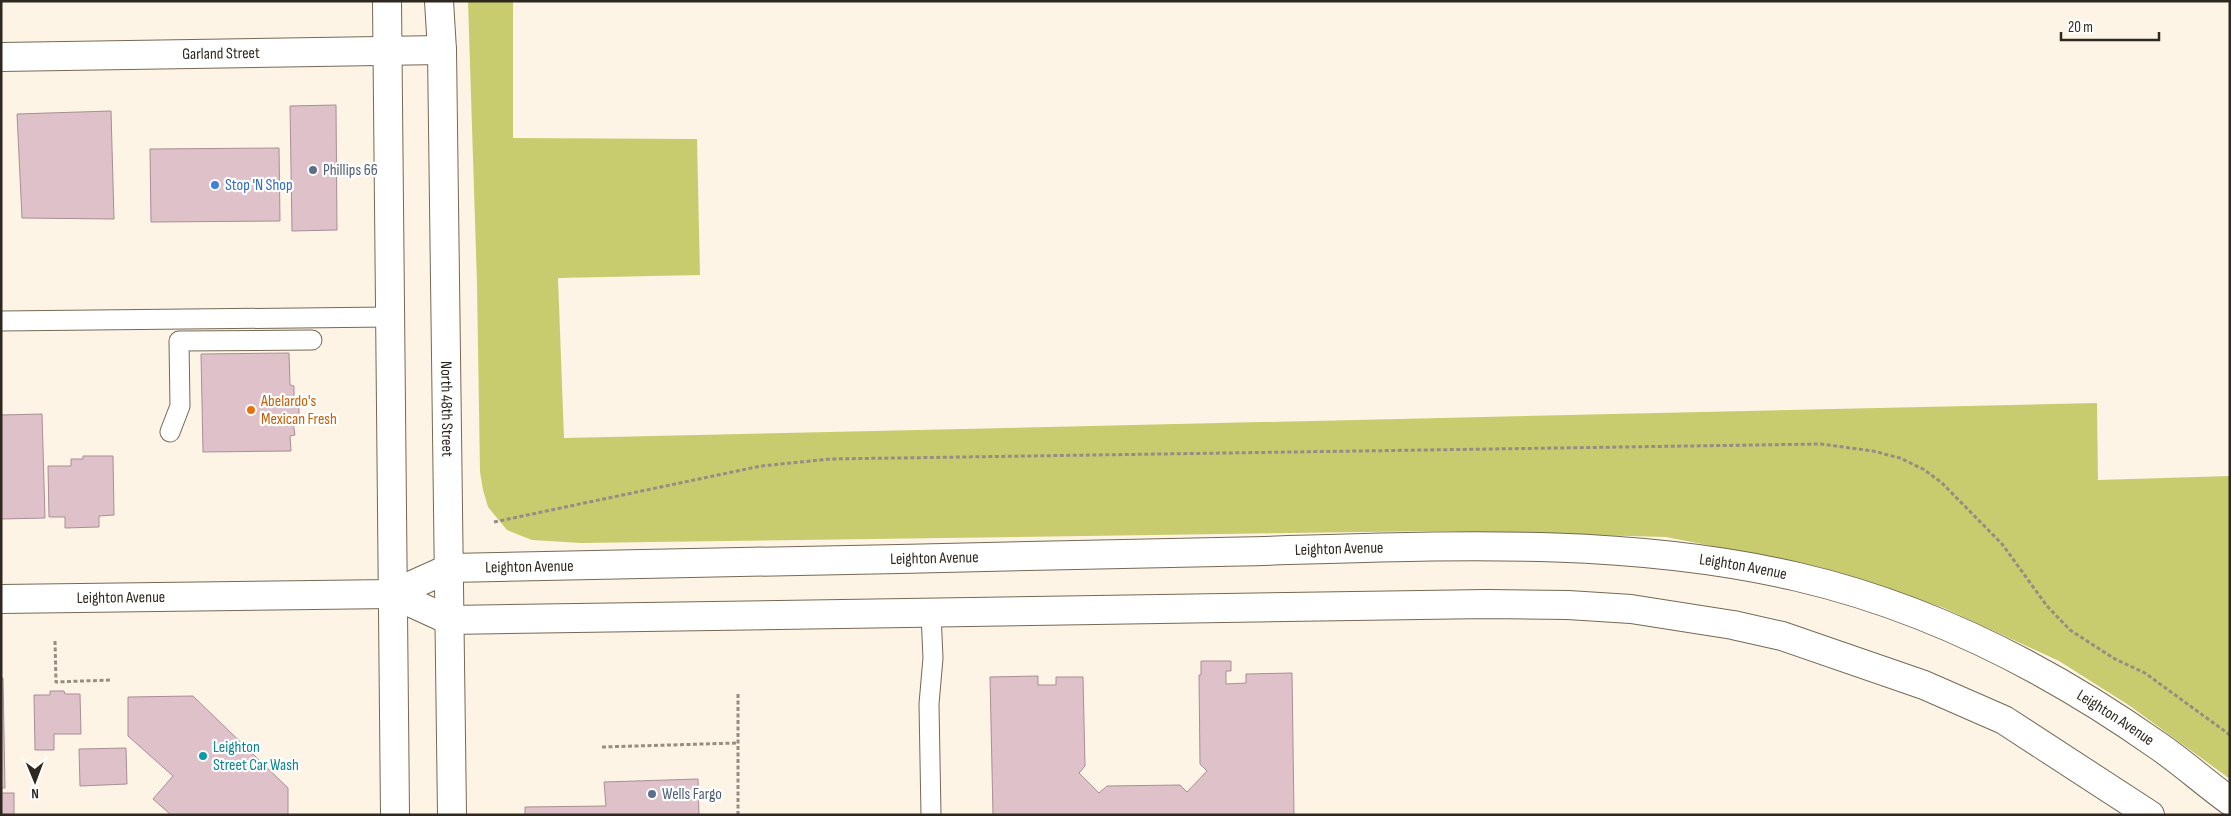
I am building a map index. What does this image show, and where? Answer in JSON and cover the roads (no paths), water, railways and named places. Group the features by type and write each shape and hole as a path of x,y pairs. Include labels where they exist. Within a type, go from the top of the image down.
{"main road":[{"path":"387,1 395,815"},
{"name":"North 48th Street","path":"439,1 442,50 452,815"},
{"name":"Garland Street","path":"1,57 442,50"},
{"name":"Leighton Avenue","path":"1,598 392,594 450,568 1459,547 1635,551 1719,561 1802,578 1892,605 1969,636 2038,670 2098,707 2157,745 2230,801"},
{"name":"Leighton Avenue","path":"392,594 449,620 931,614 1407,605 1568,605 1632,609 1733,625 1782,636 1924,684 2004,720 2150,815"}],"lane":[{"path":"1,321 389,317"},
{"path":"170,432 180,406 180,341 312,340"},
{"path":"931,614 933,658 929,704 931,815"}],"place":[{"name":"Phillips 66","path":"313,170"},
{"name":"Stop 'N Shop","path":"215,185"},
{"name":"Abelardo's Mexican Fresh","path":"251,410"},
{"name":"Leighton Street Car Wash","path":"203,756"},
{"name":"Wells Fargo","path":"652,794"}]}
